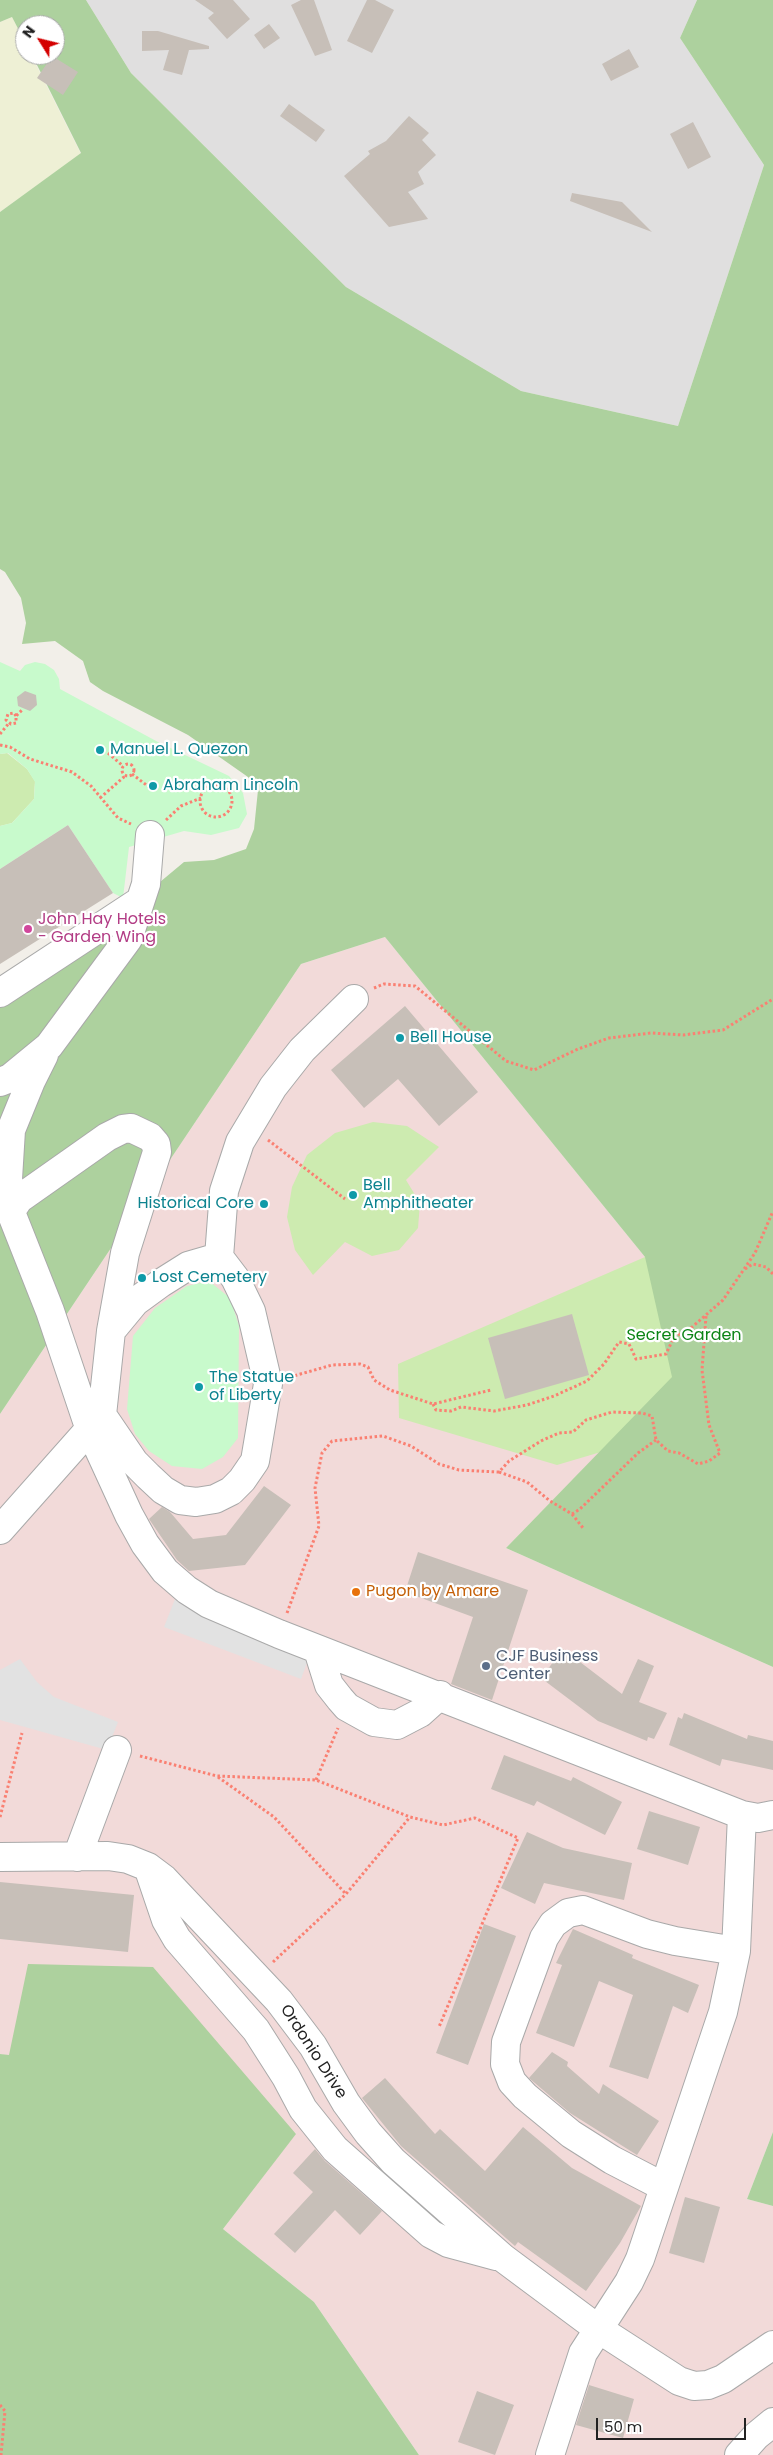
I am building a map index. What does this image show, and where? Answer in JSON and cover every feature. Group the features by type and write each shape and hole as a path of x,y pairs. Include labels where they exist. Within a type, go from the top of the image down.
{"street":[{"path":"150,835 146,884 128,939 49,1046 30,1081 11,1130 8,1178 15,1226 96,1422 129,1515 145,1544 165,1570 187,1590 209,1604 318,1650 440,1695 742,1815 758,1818 773,1814"},
{"path":"0,993 140,901"},
{"path":"96,1422 148,1476 180,1500 196,1502 215,1498 230,1491 242,1480 255,1461 268,1384 251,1311 235,1278 219,1257 224,1192 240,1142 273,1087 302,1050 354,999"},
{"path":"0,1082 10,1078 49,1046"},
{"path":"0,1530 96,1422 125,1253 157,1152 156,1144 150,1137 131,1128 123,1129 107,1137 19,1199 13,1208"},
{"path":"111,1331 135,1302 161,1283 188,1266 219,1257"},
{"path":"318,1650 330,1685 347,1707 374,1722 397,1725 420,1713 440,1695"},
{"path":"77,1857 117,1750"},
{"path":"556,2452 575,2375 583,2353 629,2282 640,2258 723,2012 736,1952 742,1815"},
{"name":"Ordonio Drive","path":"0,1857 128,1859 148,1867 179,1893 258,1976 296,2022 346,2103 368,2133 393,2161 503,2258 598,2328 679,2381 694,2386 708,2385 723,2379 773,2345"},
{"path":"148,1867 166,1920 177,1939 256,2030 286,2077 303,2109 334,2149 432,2234 448,2243 503,2258"},
{"path":"664,2187 612,2160 571,2134 526,2096 512,2082 505,2064 506,2042 544,1938 553,1924 568,1913 583,1910 647,1934 736,1952"},
{"path":"739,2455 756,2436 773,2422"}],"path":[{"path":"9,723 16,723 16,716 23,708"},
{"path":"9,723 6,719 7,715 14,713 16,716"},
{"path":"0,734 9,723"},
{"path":"0,745 10,747 30,759 48,766 72,772 91,786 118,818 150,835 181,806 201,798 211,786 221,786 230,792 232,802 224,815 214,817 209,816 202,808 201,798"},
{"path":"108,753 123,766"},
{"path":"123,766 129,764 132,766 134,771 132,774"},
{"path":"123,766 122,771 125,776"},
{"path":"100,798 125,776 132,774"},
{"path":"132,774 149,788"},
{"path":"354,999 384,984 415,986 506,1061 534,1070 578,1049 609,1038 651,1033 683,1035 723,1030 773,999"},
{"path":"250,1126 345,1199"},
{"path":"435,1404 436,1410 451,1411 461,1408 494,1411 527,1406 587,1381 604,1364 619,1342 629,1344 636,1359 666,1354 674,1337 706,1316 723,1300 755,1253 773,1211"},
{"path":"743,1270 753,1264 766,1267 773,1274"},
{"path":"499,1472 509,1461 541,1441 559,1433 573,1432 586,1420 612,1412 642,1413 652,1416 656,1440 668,1451 679,1453 698,1464 709,1461 720,1453 709,1425 702,1370 706,1316"},
{"path":"268,1384 332,1365 360,1364 368,1368 374,1380 390,1390 435,1404 491,1390"},
{"path":"279,1634 319,1526 316,1488 322,1453 332,1442 384,1436 411,1446 439,1464 453,1468 499,1472 527,1482 550,1501 572,1514 583,1528"},
{"path":"572,1514 580,1509 638,1453 656,1440"},
{"path":"316,1780 347,1707"},
{"path":"0,1816 22,1733"},
{"path":"117,1750 217,1776 316,1780 410,1817 443,1825 475,1818 518,1838 439,2027"},
{"path":"217,1776 274,1817 346,1894"},
{"path":"258,1976 346,1894 410,1817"},
{"path":"0,2405 5,2411 1,2455"}],"shaded area":[{"path":"86,0 697,0 680,38 764,165 678,426 521,391 346,287 131,73"},
{"path":"385,937 645,1257 672,1378 506,1548 773,1667 773,2132 747,2199 773,2206 773,2455 419,2455 314,2302 223,2229 296,2133 0,2054 0,1414 301,964"},
{"path":"175,1599 311,1652 301,1679 164,1627"},
{"path":"20,1659 37,1682 54,1697 118,1722 107,1750 0,1720 0,1670"}],"green space":[{"path":"0,0 86,0 131,73 346,287 521,391 678,426 764,165 680,38 697,0 773,0 773,1667 506,1548 672,1377 645,1257 385,937 301,964 0,1414 0,985 160,882 184,862 214,860 246,849 254,829 258,790 248,777 188,735 103,691 90,682 83,661 55,641 22,644 26,623 21,598 5,572 0,569 0,212 81,153 37,65 65,65 65,15 15,15 15,23 12,17 0,22"},
{"path":"12,17 15,23 15,65 36,65 81,154 0,212 0,22"},
{"path":"0,662 20,671 25,665 35,662 45,664 54,670 59,679 60,689 158,742 229,776 243,793 247,814 239,828 211,835 184,831 129,847 123,898 113,893 68,825 0,869 0,826 12,823 34,799 35,782 27,769 8,753 0,754"},
{"path":"7,753 27,769 35,781 34,799 12,823 0,826 0,754"},
{"name":"Bell Amphitheater","path":"373,1122 407,1126 439,1147 406,1180 420,1203 418,1228 399,1250 372,1256 345,1242 313,1275 295,1250 287,1217 292,1187 307,1155 335,1133"},
{"name":"Secret Garden","path":"729,1171 773,1401 557,1465 399,1418 398,1364 645,1257"},
{"path":"209,1281 230,1298 239,1326 238,1438 223,1457 202,1469 172,1466 149,1451 135,1434 127,1409 133,1336 155,1308 187,1286"},
{"path":"28,1964 153,1967 296,2134 223,2229 314,2302 419,2455 0,2455 0,2054 9,2055"},
{"path":"773,2132 773,2206 747,2199"}],"building":[{"path":"195,0 233,0 250,19 227,39 208,18 214,13"},
{"path":"301,0 314,0 332,50 315,56 291,5"},
{"path":"367,0 375,0 394,10 372,53 347,41"},
{"path":"269,24 280,38 264,49 254,35"},
{"path":"142,31 158,31 209,46 209,49 189,50 182,75 163,70 169,50 142,51"},
{"path":"629,49 639,67 611,81 602,64"},
{"path":"65,64 78,72 63,95 37,78 46,65"},
{"path":"289,104 325,130 316,142 280,116"},
{"path":"409,116 429,133 422,140 436,155 418,172 424,184 408,192 428,219 389,227 344,176 370,154 368,151 386,141"},
{"path":"693,122 711,157 688,169 670,134"},
{"path":"572,193 622,202 652,232 570,201"},
{"path":"25,691 36,695 37,705 30,711 18,706 17,697"},
{"name":"John Hay Hotels - Garden Wing","path":"68,825 113,893 0,964 0,869"},
{"name":"Bell House","path":"405,1006 478,1092 439,1126 398,1079 364,1108 331,1070"},
{"path":"572,1314 589,1375 505,1399 488,1338"},
{"path":"264,1486 291,1505 245,1565 189,1571 177,1560 149,1519 162,1507 170,1512 193,1539 226,1535"},
{"path":"418,1552 528,1590 492,1700 451,1684 473,1617 405,1592"},
{"path":"563,1649 622,1694 638,1659 654,1666 639,1702 667,1713 654,1739 648,1737 647,1741 598,1721 541,1678"},
{"path":"684,1713 747,1739 748,1735 773,1741 773,1770 722,1759 720,1766 669,1745 678,1717 682,1719"},
{"path":"504,1755 571,1781 573,1777 622,1802 605,1835 537,1801 534,1806 491,1789"},
{"path":"649,1811 700,1827 688,1865 637,1849"},
{"path":"527,1832 563,1848 632,1863 624,1900 544,1883 535,1904 501,1888"},
{"path":"0,1882 134,1895 128,1952 0,1939"},
{"path":"484,1924 516,1936 468,2065 436,2053"},
{"path":"573,1929 633,1955 632,1958 699,1985 688,2013 673,2006 648,2079 609,2067 633,1995 599,1981 574,2047 536,2033 562,1965 556,1963"},
{"path":"552,2052 568,2062 567,2066 599,2094 603,2084 659,2121 637,2155 570,2113 529,2078"},
{"path":"385,2078 435,2134 440,2129 485,2171 523,2127 572,2168 641,2206 620,2243 586,2291 518,2242 515,2246 401,2146 362,2098"},
{"path":"315,2149 325,2161 382,2211 360,2235 335,2210 295,2253 274,2234 313,2192 293,2173"},
{"path":"685,2197 720,2207 704,2263 669,2253"},
{"path":"589,2385 634,2399 623,2438 576,2425"},
{"path":"477,2391 514,2405 495,2455 458,2442"}],"place":[{"name":"Manuel L. Quezon","path":"100,750"},
{"name":"Abraham Lincoln","path":"153,786"},
{"name":"John Hay Hotels - Garden Wing","path":"28,929"},
{"name":"Bell House","path":"400,1038"},
{"name":"Bell Amphitheater","path":"353,1195"},
{"name":"Historical Core","path":"264,1204"},
{"name":"Lost Cemetery","path":"142,1278"},
{"name":"The Statue of Liberty","path":"199,1387"},
{"name":"Pugon by Amare","path":"356,1592"},
{"name":"CJF Business Center","path":"486,1666"}]}
